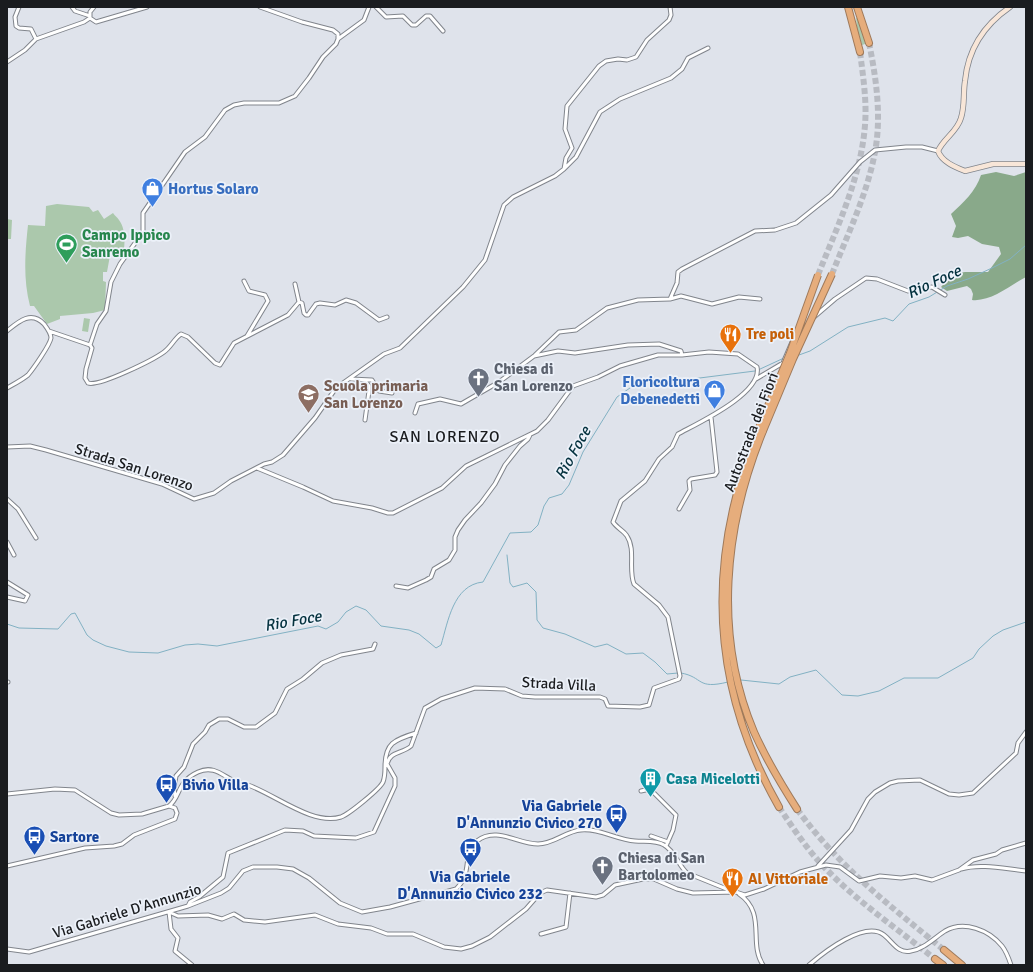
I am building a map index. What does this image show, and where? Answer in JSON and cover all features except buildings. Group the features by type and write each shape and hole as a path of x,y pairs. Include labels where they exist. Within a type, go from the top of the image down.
{"highway":[{"path":"848,7 860,52"},
{"path":"859,9 869,43"},
{"name":"Autostrada dei Fiori","path":"779,807 757,765 738,714 726,654 726,545 732,508 745,463 832,274"},
{"name":"Autostrada dei Fiori","path":"760,431 818,276"},
{"name":"Autostrada dei Fiori","path":"725,585 731,646 746,710 763,752 797,809"},
{"path":"944,950 962,965"},
{"path":"935,959 943,965"}],"main road":[{"path":"1010,7 991,22 973,48 966,69 961,118 958,126 941,144 938,150 940,156 946,162 965,172 993,164 1026,164"}],"street":[{"path":"19,7 15,17 16,26 19,28 31,29 36,39"},
{"path":"72,7 75,11 90,17 96,22 147,7"},
{"path":"7,62 25,50 36,39 84,22 90,17 94,7"},
{"path":"260,7 302,22 333,30 338,34 338,39"},
{"path":"299,302 288,315 234,343 222,363 217,365 188,336 181,334 166,351 154,359 102,381 90,384 85,378 92,348 90,345 97,324 106,311 110,282 120,264 143,232 143,213 185,152 205,138 225,110 234,105 244,103 278,103 295,96 323,56 336,44 338,39 364,20 369,7"},
{"path":"376,7 386,17 403,16 412,25 416,25 426,16 430,16 443,31"},
{"path":"564,169 566,158 572,148 565,129 567,106 598,66 606,61 618,58 627,60 636,57 647,40 669,20 671,15 670,7"},
{"name":"Strada San Lorenzo","path":"7,447 24,446 46,450 162,484 194,499 214,494 231,481 272,462 283,455 314,418 336,388 384,354 400,348 463,286 485,260 501,214 508,201 555,176 564,169 576,156 596,118 606,107 620,99 671,78 682,69 688,58 708,48"},
{"path":"670,299 677,283 678,272 682,269 754,231 775,230 796,223 831,195 860,162 875,150 906,147 922,147 938,150"},
{"path":"679,509 690,490 689,481 691,479 715,475 717,472 711,417 739,397 756,379 783,363 789,346 797,335 835,299 866,278 877,279 908,290 932,287 936,288 945,295"},
{"path":"244,281 249,291 265,295 268,302 246,337"},
{"path":"295,284 299,302 302,303 304,313 306,315 310,314 316,304 320,303 335,305 346,300 356,303 379,320 387,317"},
{"path":"415,413 418,404 440,399 461,404 499,382 534,356 559,332 576,330 607,308 638,300 670,299 681,296 712,304 739,297 760,299"},
{"path":"7,331 22,319 33,317 43,323 49,331 51,337 49,343 29,374 7,388"},
{"path":"49,331 90,345"},
{"path":"534,356 558,351 575,353 628,345 659,344 681,351 682,355"},
{"path":"257,468 303,486 333,501 372,508 388,514 393,513 442,488 466,466 544,426 572,386 642,358 666,354 682,355 709,352 738,354 757,367 758,373 756,379"},
{"path":"350,379 365,381 372,380 378,391 392,393"},
{"path":"365,381 369,386 365,420"},
{"name":"Strada Villa","path":"386,762 391,755 411,746 425,708 441,699 475,688 505,689 522,696 535,697 600,697 605,699 608,706 640,707 649,705 654,688 679,679 680,676 668,617 659,605 634,584 632,579 632,548 627,536 613,522 621,501 645,481 659,459 672,447 678,434 711,417"},
{"path":"396,586 408,588 426,580 431,577 434,570 449,560 456,550 455,537 458,530 465,520 482,504 496,484 504,465 528,439 530,434"},
{"path":"7,499 18,509 36,538"},
{"path":"7,542 14,555"},
{"path":"7,582 28,595 25,601 7,597"},
{"path":"175,798 174,788 176,776 184,767 193,744 205,732 209,725 219,719 228,719 244,727 256,727 275,713 287,689 304,679 322,663 341,655 373,649 375,644"},
{"path":"816,867 852,830 868,799 875,792 890,783 920,780 949,794 959,795 973,792 1016,753 1018,743 1026,732"},
{"path":"7,794 55,789 75,790 111,813 119,816 142,814 169,806 182,784 189,777 199,772 217,771 233,781 248,784 311,816 333,818 347,814 383,783 385,777 387,748 403,737 416,733"},
{"path":"188,906 190,902 198,898 223,877 228,853 243,846 259,842 285,830 303,831 314,836 356,838 374,832 395,786 395,778 386,762"},
{"path":"641,791 650,790 676,815 666,846 687,873 745,895 752,894 800,872 826,865 840,867 859,881 880,876 901,878 915,876 932,880 968,867 1026,871"},
{"path":"7,866 85,848 122,844 134,835 175,818 177,812 174,808 169,806"},
{"name":"Via Gabriele D'Annunzio","path":"7,949 29,952 188,906 229,888 247,869 257,867 293,869 303,874 332,898 355,910 369,912 456,889 463,883 466,876 468,854 471,847 481,838 489,836 505,836 532,844 540,844 549,842 575,831 589,830 623,839 659,842 666,846"},
{"path":"651,836 668,842"},
{"path":"959,870 973,860 996,854 1002,850 1026,843"},
{"path":"169,912 178,916 208,915 222,919 234,914 244,920 265,922 315,915 338,924 371,928 387,934 413,934 444,947 461,949 479,943 498,931 526,909 540,893 551,889 596,897 603,895 615,885 643,879 654,879 677,889 692,893 736,892 742,896 752,908 755,918 758,953 763,965"},
{"path":"541,934 566,927 570,893"},
{"path":"169,912 172,933 178,938 176,951 192,965"},
{"path":"809,965 822,954 866,931 878,932 899,950 911,952 926,945 947,930 964,926 974,927 992,935 1003,947 1011,965"}],"green space":[{"path":"856,17 862,25 868,43 862,45 857,28"},
{"path":"996,172 1014,176 1026,172 1026,277 1000,293 986,299 972,300 973,294 971,289 967,286 947,291 941,287 953,276 962,272 988,272 1001,254 999,247 982,244 968,236 958,238 952,237 956,226 951,214 976,186 981,175"},
{"name":"Campo Ippico Sanremo","path":"57,204 89,207 93,212 98,210 104,219 113,213 119,220 122,227 124,234 124,249 109,248 111,250 107,272 103,272 103,281 106,282 105,310 93,313 60,316 60,319 47,324 34,306 30,306 26,286 26,246 28,225 45,226 46,206"},
{"path":"7,219 12,220 11,239 7,239"},
{"path":"84,318 90,319 88,332 82,331"}],"waterway":[{"name":"Rio Foce","path":"799,355 810,351 848,327 885,318 893,321 909,304 929,297 947,286 968,279 1010,259 1026,245"},
{"name":"Rio Foce","path":"758,370 784,358"},
{"name":"Rio Foce","path":"7,624 19,628 58,629 71,614 75,613 87,635 93,640 106,646 129,652 158,653 185,645 198,644 217,646 318,626 326,629 338,622 346,612 356,606 366,610 381,626 409,630 419,634 436,648 441,645 449,616 458,597 473,585 483,582 510,533 531,532 538,525 544,506 549,498 562,494 569,485 583,452 617,397 640,381 657,379 668,382 755,371"},
{"path":"507,555 510,583 513,587 527,583 536,592 537,620 543,628 565,634 595,647 607,644 626,654 643,653 667,674 678,673"},
{"path":"741,680 779,684 790,677 816,670 842,695 858,696 879,691 904,678 938,678 973,658 979,649 993,636 1003,630 1026,622"},
{"path":"681,673 694,677 701,682 710,685 728,682"}],"tunnel":[{"path":"832,274 863,195 873,163 876,146 878,107 874,69 869,43"},
{"path":"818,275 847,202 859,164 863,145 865,107 860,52"},
{"path":"779,807 813,855 839,882 935,959"},
{"path":"797,809 813,830 847,867 884,901 944,950"}],"place":[{"name":"Hortus Solaro","path":"152,208"},
{"name":"Campo Ippico Sanremo","path":"66,264"},
{"name":"Tre poli","path":"731,354"},
{"name":"Chiesa di San Lorenzo","path":"478,398"},
{"name":"Floricoltura Debenedetti","path":"715,410"},
{"name":"Scuola primaria San Lorenzo","path":"308,414"},
{"name":"Casa Micelotti","path":"651,798"},
{"name":"Bivio Villa","path":"167,804"},
{"name":"Via Gabriele D'Annunzio Civico 270","path":"617,834"},
{"name":"Sartore","path":"34,856"},
{"name":"Via Gabriele D'Annunzio Civico 232","path":"470,868"},
{"name":"Chiesa di San Bartolomeo","path":"603,886"},
{"name":"Al Vittoriale","path":"732,898"}],"district":[{"name":"SAN LORENZO","path":"445,437"}]}
